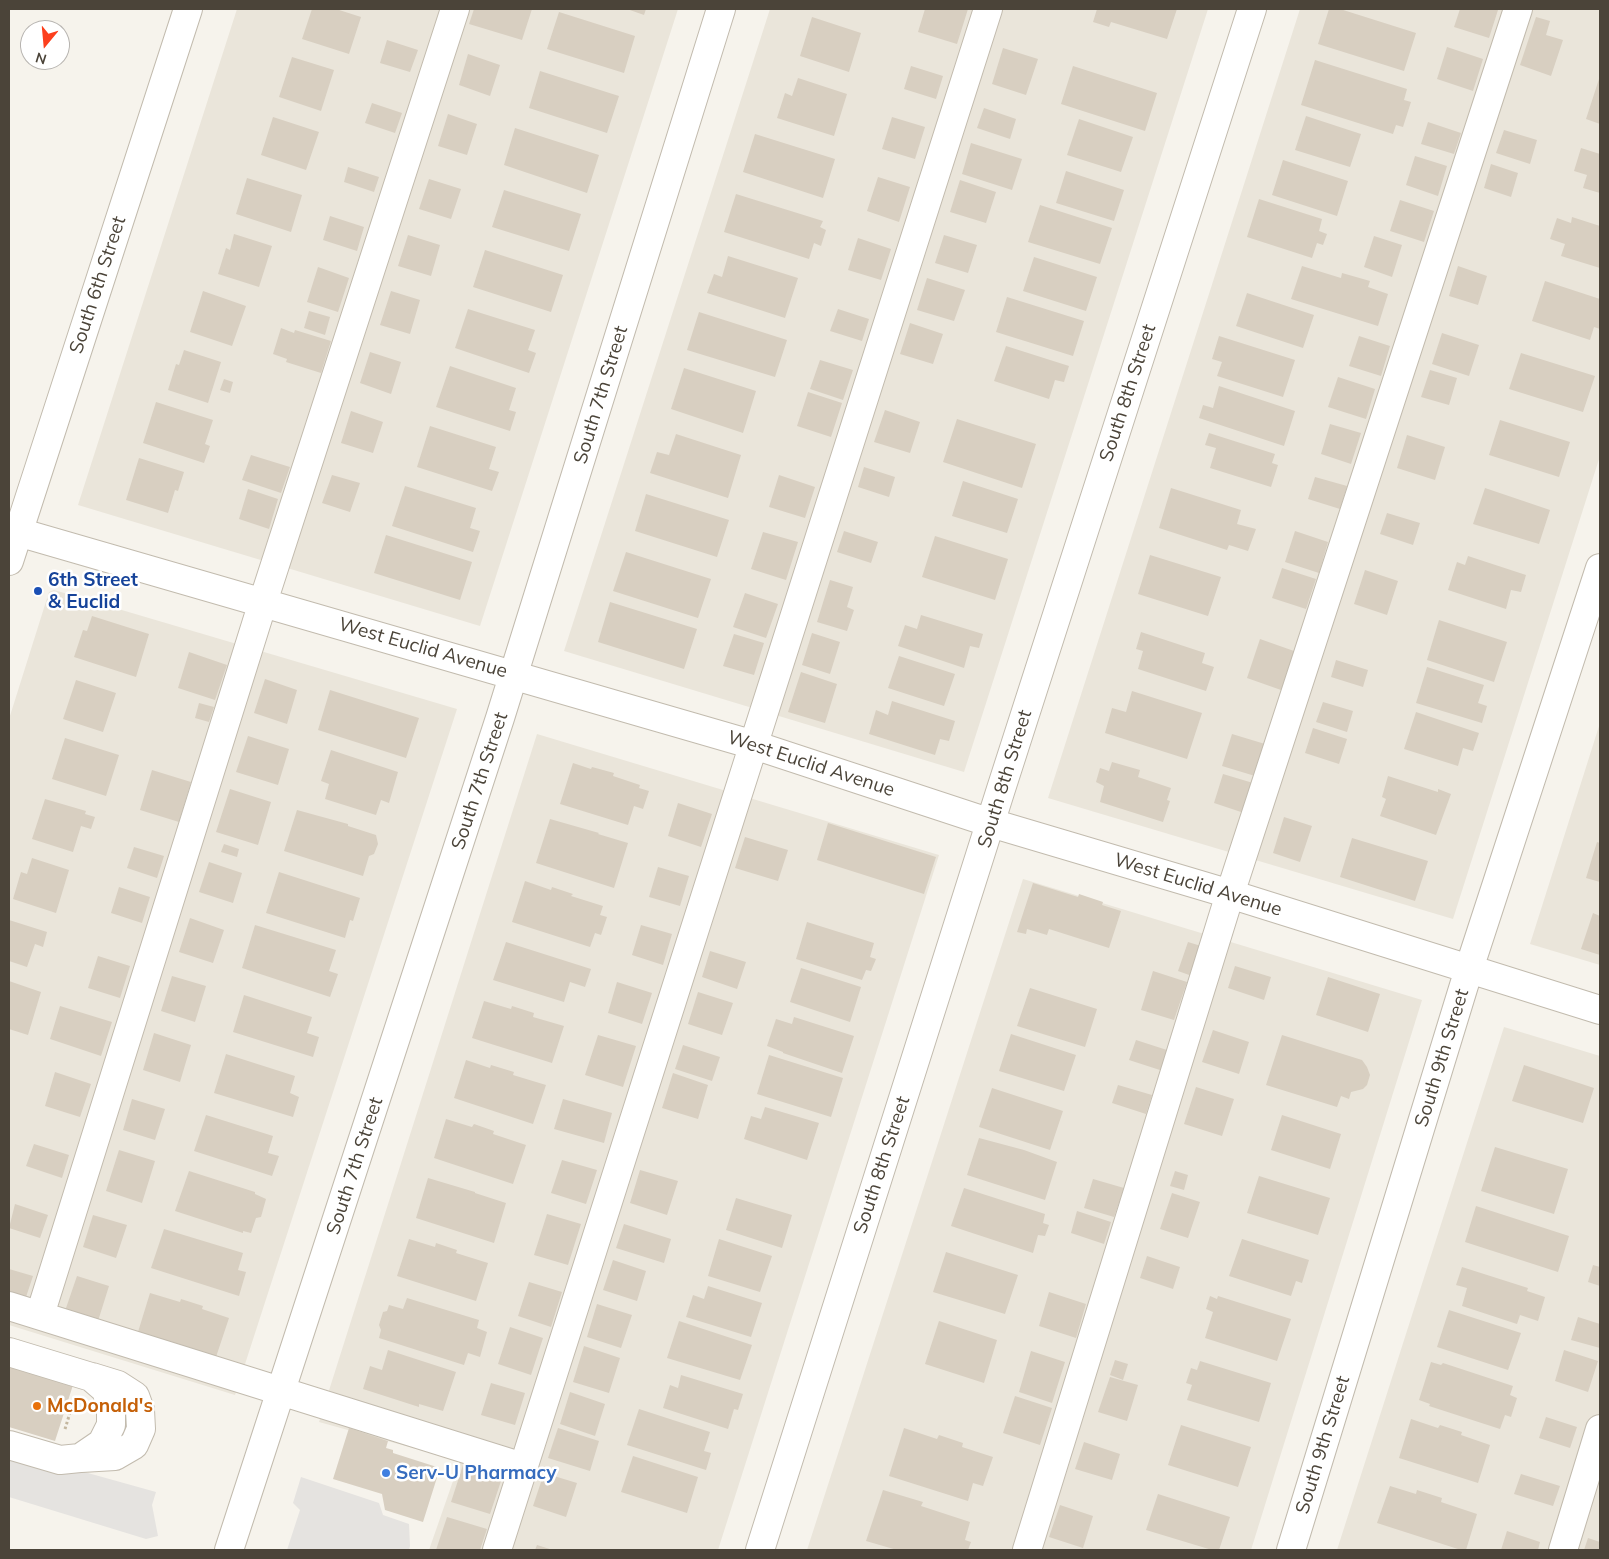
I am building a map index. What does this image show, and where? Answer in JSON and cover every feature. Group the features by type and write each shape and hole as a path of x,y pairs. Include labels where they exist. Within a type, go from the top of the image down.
{"street":[{"name":"South 6th Street","path":"9,561 188,9"},
{"path":"40,1315 263,602 455,9"},
{"name":"South 7th Street","path":"230,1550 514,675 721,9"},
{"path":"497,1550 988,9"},
{"name":"South 8th Street","path":"760,1550 1252,9"},
{"path":"1027,1550 1230,894 1518,9"},
{"name":"West Euclid Avenue","path":"18,532 754,745 991,823 1230,894 1600,1010"},
{"name":"South 9th Street","path":"1291,1550 1469,969 1600,568"},
{"path":"9,1306 523,1467"},
{"path":"9,1352 86,1376 106,1390 111,1407 111,1425 102,1443 80,1458 60,1460 9,1445"},
{"path":"1563,1550 1600,1429"}],"path":[{"path":"63,1437 86,1376"}],"shaded area":[{"path":"237,9 678,9 480,626 78,505"},
{"path":"770,9 1208,9 964,772 564,651"},
{"path":"1300,9 1600,9 1600,456 1453,919 1048,798"},
{"path":"54,590 457,709 235,1395 9,1325 9,719 49,592"},
{"path":"1600,723 1600,965 1530,944"},
{"path":"537,734 939,855 718,1550 429,1550 460,1461 319,1422"},
{"path":"1023,879 1422,1000 1251,1550 807,1550"},
{"path":"1504,1027 1600,1056 1600,1550 1337,1550"},
{"path":"9,1451 156,1492 152,1505 158,1536 146,1539 9,1497"},
{"path":"301,1477 379,1503 383,1515 409,1524 409,1550 287,1550 300,1510 293,1503"}],"building":[{"path":"312,9 336,9 361,17 349,54 302,39"},
{"path":"474,9 532,9 522,40 469,24"},
{"path":"627,9 646,9 644,15"},
{"path":"925,9 968,9 957,44 918,32"},
{"path":"1097,9 1177,9 1167,39 1111,22 1109,27 1093,22"},
{"path":"1329,9 1340,9 1416,33 1404,71 1318,44"},
{"path":"1460,9 1498,10 1489,38 1454,27"},
{"path":"559,12 635,36 624,73 547,49"},
{"path":"812,17 861,33 849,72 800,56"},
{"path":"1536,17 1550,21 1546,35 1563,40 1551,76 1520,65"},
{"path":"387,40 418,50 410,72 380,63"},
{"path":"1447,47 1483,59 1473,91 1437,79"},
{"path":"1003,48 1038,59 1026,95 992,84"},
{"path":"468,54 500,65 490,96 459,85"},
{"path":"292,57 334,70 321,111 279,97"},
{"path":"1315,60 1407,89 1404,100 1411,102 1403,127 1396,125 1393,134 1301,105"},
{"path":"911,66 943,76 936,99 904,89"},
{"path":"1073,66 1157,93 1145,131 1061,104"},
{"path":"540,71 619,96 607,133 529,108"},
{"path":"798,78 847,94 834,136 777,118 785,93 792,96"},
{"path":"1600,80 1600,124 1586,119"},
{"path":"372,103 402,113 395,133 365,123"},
{"path":"984,108 1016,119 1010,139 977,128"},
{"path":"448,114 477,124 467,155 438,146"},
{"path":"1306,116 1361,134 1350,167 1295,150"},
{"path":"273,117 319,132 306,170 261,155"},
{"path":"892,117 925,127 915,159 882,149"},
{"path":"1079,119 1133,137 1121,172 1067,155"},
{"path":"1428,122 1461,133 1454,154 1421,144"},
{"path":"515,128 599,155 587,193 504,165"},
{"path":"1504,130 1537,140 1530,164 1496,153"},
{"path":"755,134 835,159 823,198 743,172"},
{"path":"971,143 1022,159 1012,190 962,174"},
{"path":"1581,148 1600,154 1600,193 1583,188 1587,175 1574,171"},
{"path":"1415,156 1447,166 1438,196 1406,185"},
{"path":"1283,160 1348,181 1337,216 1272,195"},
{"path":"1491,164 1518,173 1511,197 1484,188"},
{"path":"348,167 379,177 374,192 344,182"},
{"path":"1066,171 1124,190 1114,221 1056,203"},
{"path":"878,177 910,187 899,222 867,211"},
{"path":"247,178 302,195 291,232 236,214"},
{"path":"429,179 461,189 451,219 419,209"},
{"path":"960,180 996,192 986,223 950,212"},
{"path":"504,190 581,214 569,251 492,227"},
{"path":"736,194 823,221 820,227 826,230 821,246 814,243 809,259 724,232"},
{"path":"1259,199 1322,219 1319,231 1327,234 1323,245 1317,243 1312,258 1247,237"},
{"path":"1400,200 1434,211 1424,242 1390,231"},
{"path":"1040,205 1112,228 1100,264 1028,242"},
{"path":"330,216 364,227 357,251 323,240"},
{"path":"1572,217 1600,226 1600,268 1561,256 1565,244 1550,239 1557,218 1571,223"},
{"path":"234,234 272,246 259,287 218,274 226,248 230,250"},
{"path":"408,235 440,245 431,276 398,266"},
{"path":"944,235 977,245 968,273 935,263"},
{"path":"1374,236 1402,245 1392,277 1364,267"},
{"path":"858,238 891,249 881,280 848,270"},
{"path":"485,250 563,275 551,312 473,287"},
{"path":"728,256 798,278 785,318 707,293 714,274 722,277"},
{"path":"1034,257 1097,277 1086,311 1023,291"},
{"path":"1302,266 1341,278 1342,273 1370,281 1368,287 1388,294 1378,326 1291,299"},
{"path":"1458,266 1487,276 1478,305 1449,296"},
{"path":"318,267 349,278 338,312 307,302"},
{"path":"927,278 965,290 954,321 917,310"},
{"path":"1545,281 1600,299 1600,329 1594,327 1590,340 1532,321"},
{"path":"203,291 246,306 232,346 190,332"},
{"path":"391,291 420,300 410,334 380,325"},
{"path":"1247,293 1314,315 1303,348 1236,326"},
{"path":"1007,297 1084,321 1073,356 996,332"},
{"path":"468,309 535,330 528,350 536,353 529,373 455,348"},
{"path":"838,309 869,319 862,341 830,331"},
{"path":"309,311 330,317 325,335 304,328"},
{"path":"699,312 787,340 775,377 687,350"},
{"path":"910,323 943,334 933,364 900,354"},
{"path":"281,328 294,333 295,330 331,341 321,373 286,362 287,359 273,354"},
{"path":"1442,333 1479,345 1469,376 1432,364"},
{"path":"1219,336 1295,360 1283,397 1217,376 1222,362 1212,359"},
{"path":"1359,336 1390,346 1381,376 1349,366"},
{"path":"1006,346 1069,366 1064,382 1055,380 1049,399 994,381"},
{"path":"184,350 221,362 208,403 168,390 176,364 179,365"},
{"path":"370,352 401,362 391,394 360,383"},
{"path":"1521,353 1595,376 1583,412 1509,389"},
{"path":"820,360 853,370 843,400 810,389"},
{"path":"450,366 516,388 509,410 516,412 510,431 436,407"},
{"path":"684,368 756,391 743,433 671,409"},
{"path":"1430,370 1457,378 1449,405 1421,397"},
{"path":"1338,377 1375,389 1366,419 1328,407"},
{"path":"224,379 233,382 230,393 220,390"},
{"path":"1219,386 1295,411 1284,446 1199,418 1203,405 1213,408"},
{"path":"808,392 842,403 831,437 797,426"},
{"path":"156,402 213,420 205,444 210,446 204,463 143,443"},
{"path":"885,410 920,422 910,453 874,442"},
{"path":"351,411 383,422 373,453 341,443"},
{"path":"957,419 1036,444 1022,488 943,462"},
{"path":"1500,420 1570,442 1559,477 1489,455"},
{"path":"1330,424 1361,433 1351,464 1321,454"},
{"path":"430,426 496,447 489,469 499,472 492,491 417,467"},
{"path":"1209,433 1275,454 1272,463 1278,465 1271,487 1210,468 1216,448 1205,445"},
{"path":"676,434 741,455 728,498 650,473 657,452 669,455"},
{"path":"1407,435 1445,447 1435,480 1397,468"},
{"path":"251,455 290,467 281,493 242,480"},
{"path":"139,458 184,472 178,491 175,490 168,513 126,500"},
{"path":"864,467 895,477 889,497 858,487"},
{"path":"332,475 360,483 350,512 322,503"},
{"path":"779,475 815,487 805,518 769,507"},
{"path":"1315,477 1347,486 1340,509 1308,499"},
{"path":"963,481 1018,499 1007,533 952,516"},
{"path":"405,486 476,508 470,528 480,531 473,552 392,526"},
{"path":"1171,488 1241,510 1237,524 1256,529 1248,551 1229,545 1227,550 1159,528"},
{"path":"1485,488 1550,510 1539,544 1473,524"},
{"path":"248,489 278,499 269,529 239,519"},
{"path":"646,494 729,520 717,557 635,531"},
{"path":"1387,513 1420,523 1413,545 1380,534"},
{"path":"844,531 878,542 871,563 837,552"},
{"path":"1295,531 1328,542 1319,573 1285,562"},
{"path":"763,532 798,542 786,580 751,569"},
{"path":"386,535 472,562 460,600 374,573"},
{"path":"935,536 1008,559 995,600 922,577"},
{"path":"626,552 711,579 698,618 613,591"},
{"path":"1150,555 1221,577 1208,616 1138,594"},
{"path":"1468,556 1526,575 1521,592 1511,590 1506,609 1448,590 1457,562 1465,565"},
{"path":"1282,568 1316,579 1306,609 1272,598"},
{"path":"1365,570 1398,581 1387,615 1354,604"},
{"path":"830,580 853,587 847,607 854,610 847,631 817,622"},
{"path":"745,593 778,604 766,638 733,627"},
{"path":"610,602 697,629 684,669 598,642"},
{"path":"921,615 983,634 979,648 970,646 964,668 898,646 905,625 917,629"},
{"path":"92,616 149,634 136,677 74,657 83,630 87,631"},
{"path":"1439,620 1507,642 1494,682 1427,660"},
{"path":"1141,632 1205,653 1202,663 1214,667 1206,691 1138,669 1143,651 1136,649"},
{"path":"812,633 840,642 830,674 802,665"},
{"path":"734,634 764,643 754,675 723,666"},
{"path":"1260,639 1294,651 1281,690 1247,678"},
{"path":"189,652 227,665 215,700 178,688"},
{"path":"899,656 955,674 944,706 888,688"},
{"path":"1336,660 1368,670 1363,687 1331,677"},
{"path":"1427,667 1484,685 1478,703 1487,706 1482,723 1416,703"},
{"path":"801,672 837,684 825,723 788,712"},
{"path":"265,679 297,690 287,724 254,713"},
{"path":"76,680 116,693 103,732 63,719"},
{"path":"330,690 419,718 406,758 318,730"},
{"path":"1132,691 1202,713 1187,759 1105,733 1112,708 1126,712"},
{"path":"892,701 955,721 949,741 940,739 935,755 869,734 876,710 888,715"},
{"path":"1323,702 1353,711 1347,732 1316,722"},
{"path":"199,703 214,707 209,722 195,718"},
{"path":"1416,712 1479,733 1473,751 1463,748 1458,766 1404,749"},
{"path":"1313,728 1347,739 1339,764 1305,753"},
{"path":"1232,734 1265,744 1255,776 1222,766"},
{"path":"248,736 289,749 278,785 236,772"},
{"path":"65,738 119,755 106,796 52,779"},
{"path":"331,750 398,772 389,803 381,800 376,815 325,799 329,784 321,781"},
{"path":"1112,762 1140,770 1138,777 1171,788 1167,800 1170,801 1163,822 1100,802 1104,786 1096,782 1100,768 1109,771"},
{"path":"573,763 591,769 592,767 614,773 613,776 640,785 639,788 649,791 643,809 634,806 628,825 560,804"},
{"path":"152,770 191,782 179,822 140,810"},
{"path":"1223,774 1253,783 1244,813 1214,803"},
{"path":"1388,776 1438,792 1438,789 1451,794 1436,835 1380,816 1386,799 1382,797"},
{"path":"230,789 271,802 258,845 216,832"},
{"path":"45,799 86,811 85,814 95,817 91,829 81,826 73,852 32,839"},
{"path":"678,803 712,814 701,847 668,836"},
{"path":"297,810 348,824 348,826 376,835 378,844 374,854 369,856 363,876 284,851"},
{"path":"1284,817 1312,826 1300,862 1273,853"},
{"path":"550,819 628,843 614,888 536,863"},
{"path":"828,823 936,857 924,894 817,860"},
{"path":"745,837 788,850 778,881 735,868"},
{"path":"1352,838 1428,861 1415,901 1340,877"},
{"path":"1597,842 1600,843 1600,882 1586,878"},
{"path":"224,844 239,849 237,857 221,852"},
{"path":"134,847 164,856 157,878 127,868"},
{"path":"32,858 69,870 56,913 13,899 21,872 27,874"},
{"path":"209,862 242,873 233,903 199,892"},
{"path":"658,867 689,876 680,906 649,897"},
{"path":"279,872 360,898 353,921 350,920 345,938 266,913"},
{"path":"525,881 551,890 552,887 573,894 571,896 603,906 600,915 607,917 601,935 595,933 590,947 512,922"},
{"path":"1033,883 1078,897 1079,894 1103,902 1102,905 1121,911 1109,948 1049,929 1047,935 1027,929 1026,934 1017,932"},
{"path":"119,887 150,897 142,923 111,913"},
{"path":"1593,913 1600,916 1600,955 1581,949"},
{"path":"190,918 224,930 213,963 179,952"},
{"path":"9,920 47,932 43,947 35,944 27,967 9,961"},
{"path":"807,922 874,943 870,957 876,959 871,971 866,970 862,980 796,959"},
{"path":"255,925 336,950 329,971 338,974 330,997 242,968"},
{"path":"641,925 672,934 663,965 632,955"},
{"path":"506,942 591,969 585,987 570,982 564,1002 493,980"},
{"path":"1188,942 1201,946 1192,976 1178,971"},
{"path":"710,951 746,962 737,989 702,977"},
{"path":"98,956 130,966 120,998 88,988"},
{"path":"1235,966 1271,977 1264,1000 1228,988"},
{"path":"801,968 861,987 850,1022 790,1002"},
{"path":"1153,971 1187,982 1174,1020 1141,1010"},
{"path":"172,976 206,986 195,1022 161,1011"},
{"path":"1328,977 1380,994 1368,1032 1316,1015"},
{"path":"9,981 41,992 28,1035 9,1029"},
{"path":"617,982 652,993 642,1024 608,1013"},
{"path":"1030,988 1097,1009 1085,1047 1017,1026"},
{"path":"698,992 733,1003 722,1035 688,1024"},
{"path":"244,995 312,1017 307,1033 319,1037 313,1057 233,1032"},
{"path":"484,1001 511,1009 512,1006 534,1013 533,1017 564,1026 552,1063 472,1038"},
{"path":"60,1006 112,1022 101,1056 50,1039"},
{"path":"794,1017 854,1036 842,1073 767,1046 776,1019 792,1024"},
{"path":"1213,1030 1249,1042 1239,1074 1202,1062"},
{"path":"154,1033 191,1045 180,1082 143,1070"},
{"path":"1011,1034 1076,1055 1064,1091 999,1071"},
{"path":"598,1035 636,1046 623,1087 585,1075"},
{"path":"1282,1035 1362,1060 1370,1075 1367,1085 1363,1089 1351,1092 1349,1099 1341,1096 1337,1107 1266,1085"},
{"path":"1136,1040 1170,1051 1163,1071 1129,1060"},
{"path":"683,1045 720,1057 712,1081 675,1069"},
{"path":"226,1054 295,1076 290,1093 299,1097 293,1117 214,1093"},
{"path":"769,1055 843,1078 831,1117 757,1094"},
{"path":"466,1060 490,1068 491,1065 514,1072 513,1075 546,1085 533,1124 454,1098"},
{"path":"1524,1065 1594,1088 1583,1123 1512,1101"},
{"path":"55,1072 91,1084 80,1117 45,1106"},
{"path":"673,1073 708,1085 698,1119 662,1108"},
{"path":"1118,1085 1152,1095 1146,1114 1112,1103"},
{"path":"1196,1087 1234,1099 1222,1136 1184,1124"},
{"path":"992,1088 1063,1111 1050,1150 979,1127"},
{"path":"132,1099 165,1109 155,1140 123,1130"},
{"path":"563,1099 612,1113 604,1143 554,1129"},
{"path":"765,1107 819,1123 807,1160 744,1139 751,1116 761,1119"},
{"path":"206,1115 273,1136 268,1153 279,1156 272,1176 194,1151"},
{"path":"1282,1115 1341,1134 1330,1169 1271,1150"},
{"path":"446,1119 472,1127 474,1124 494,1131 493,1134 526,1145 513,1184 434,1158"},
{"path":"979,1138 1024,1150 1057,1162 1045,1200 967,1175"},
{"path":"34,1144 69,1155 62,1178 26,1166"},
{"path":"1495,1147 1568,1169 1554,1214 1481,1191"},
{"path":"119,1150 155,1161 142,1203 106,1191"},
{"path":"562,1160 597,1170 586,1204 551,1193"},
{"path":"640,1170 678,1181 667,1215 630,1203"},
{"path":"189,1171 255,1192 255,1194 266,1199 261,1217 256,1218 251,1233 243,1231 243,1233 175,1211"},
{"path":"1175,1171 1188,1175 1184,1190 1170,1186"},
{"path":"1259,1176 1330,1198 1318,1235 1247,1213"},
{"path":"428,1178 506,1203 494,1243 416,1218"},
{"path":"1093,1179 1124,1188 1114,1217 1084,1208"},
{"path":"964,1188 1045,1214 1043,1223 1049,1225 1045,1236 1038,1235 1033,1253 951,1226"},
{"path":"1172,1193 1200,1202 1188,1238 1160,1229"},
{"path":"736,1198 792,1215 782,1248 726,1230"},
{"path":"15,1204 48,1215 40,1238 9,1228"},
{"path":"1476,1206 1569,1236 1558,1272 1465,1242"},
{"path":"1077,1211 1111,1222 1104,1244 1071,1233"},
{"path":"547,1214 581,1224 568,1265 534,1255"},
{"path":"93,1215 127,1225 116,1258 83,1247"},
{"path":"624,1224 671,1239 664,1263 616,1248"},
{"path":"164,1229 243,1253 238,1270 246,1272 239,1296 151,1268"},
{"path":"409,1239 435,1247 436,1243 457,1250 456,1253 488,1263 476,1301 397,1276"},
{"path":"719,1239 772,1256 760,1292 708,1276"},
{"path":"1242,1239 1309,1260 1302,1283 1296,1281 1291,1296 1229,1276"},
{"path":"946,1252 1018,1275 1005,1314 933,1292"},
{"path":"1147,1256 1180,1267 1173,1289 1140,1278"},
{"path":"613,1260 646,1271 637,1301 603,1290"},
{"path":"1593,1265 1600,1267 1600,1286 1588,1282"},
{"path":"1462,1267 1528,1288 1527,1291 1545,1297 1538,1321 1520,1315 1517,1324 1462,1306 1467,1288 1456,1285"},
{"path":"9,1269 33,1276 26,1297 9,1292"},
{"path":"77,1276 109,1286 98,1321 65,1311"},
{"path":"529,1282 562,1292 551,1327 518,1316"},
{"path":"708,1286 762,1303 751,1337 686,1317 693,1295 704,1299"},
{"path":"1049,1292 1086,1304 1076,1338 1039,1326"},
{"path":"150,1293 180,1302 181,1299 203,1306 202,1309 229,1318 216,1357 138,1332"},
{"path":"1210,1296 1217,1299 1218,1296 1291,1319 1277,1361 1205,1338 1213,1312 1206,1309"},
{"path":"407,1298 479,1320 477,1328 487,1332 480,1357 468,1353 464,1365 379,1338 381,1330 379,1325 383,1312 387,1311 389,1305 403,1309"},
{"path":"597,1304 632,1315 621,1348 587,1337"},
{"path":"1449,1310 1521,1333 1508,1370 1437,1347"},
{"path":"1578,1317 1600,1324 1600,1348 1571,1340"},
{"path":"679,1321 752,1345 740,1380 667,1358"},
{"path":"939,1321 997,1340 984,1383 925,1364"},
{"path":"510,1327 543,1338 531,1375 498,1364"},
{"path":"584,1346 620,1358 609,1393 573,1382"},
{"path":"388,1350 456,1372 443,1411 419,1404 419,1407 363,1389 370,1366 382,1370"},
{"path":"1564,1350 1598,1361 1588,1392 1555,1381"},
{"path":"1031,1351 1065,1362 1052,1403 1019,1392"},
{"path":"1115,1360 1128,1364 1123,1380 1110,1375"},
{"path":"1200,1361 1271,1383 1259,1422 1187,1400 1192,1385 1186,1383 1191,1368 1197,1370"},
{"path":"1431,1362 1441,1365 1443,1363 1513,1386 1510,1395 1517,1398 1511,1417 1505,1415 1500,1429 1429,1406 1430,1404 1419,1400"},
{"name":"McDonald's","path":"9,1366 73,1385 55,1441 9,1427"},
{"path":"681,1375 743,1394 738,1410 734,1409 728,1429 663,1408 670,1385 678,1388"},
{"path":"1110,1377 1138,1385 1127,1421 1098,1412"},
{"path":"491,1383 525,1393 515,1425 481,1415"},
{"path":"570,1392 605,1404 595,1436 560,1424"},
{"path":"1015,1396 1052,1408 1040,1445 1003,1433"},
{"path":"639,1409 710,1432 704,1451 711,1453 706,1470 627,1445"},
{"path":"1546,1417 1577,1427 1570,1448 1539,1438"},
{"path":"1411,1419 1438,1428 1440,1425 1462,1432 1461,1435 1490,1445 1478,1483 1399,1458"},
{"path":"1181,1425 1251,1447 1238,1487 1168,1465"},
{"name":"Serv-U Pharmacy","path":"349,1428 388,1441 386,1448 393,1450 393,1453 440,1468 423,1522 385,1510 382,1494 333,1479"},
{"path":"558,1428 599,1441 590,1471 548,1458"},
{"path":"904,1428 937,1439 939,1435 963,1443 962,1447 993,1457 983,1486 973,1483 968,1501 889,1476"},
{"path":"1084,1442 1120,1454 1112,1480 1075,1469"},
{"path":"633,1456 698,1477 687,1513 621,1492"},
{"path":"464,1462 503,1475 490,1514 451,1502"},
{"path":"544,1473 577,1483 566,1517 533,1506"},
{"path":"1521,1474 1560,1486 1553,1506 1514,1494"},
{"path":"1390,1486 1416,1494 1417,1490 1442,1498 1441,1502 1477,1514 1466,1550 1377,1523"},
{"path":"883,1490 923,1502 921,1506 970,1522 965,1540 971,1542 968,1550 897,1550 866,1541"},
{"path":"1158,1494 1230,1517 1219,1550 1212,1550 1146,1530"},
{"path":"1060,1505 1093,1516 1083,1548 1049,1537"},
{"path":"447,1517 487,1529 480,1550 436,1550"},
{"path":"1507,1531 1540,1542 1538,1550 1501,1550"},
{"path":"1588,1538 1600,1542 1600,1550 1584,1550"},
{"path":"537,1545 553,1550 535,1550"}],"place":[{"name":"6th Street & Euclid","path":"38,591"},
{"name":"McDonald's","path":"37,1406"},
{"name":"Serv-U Pharmacy","path":"386,1473"}]}
